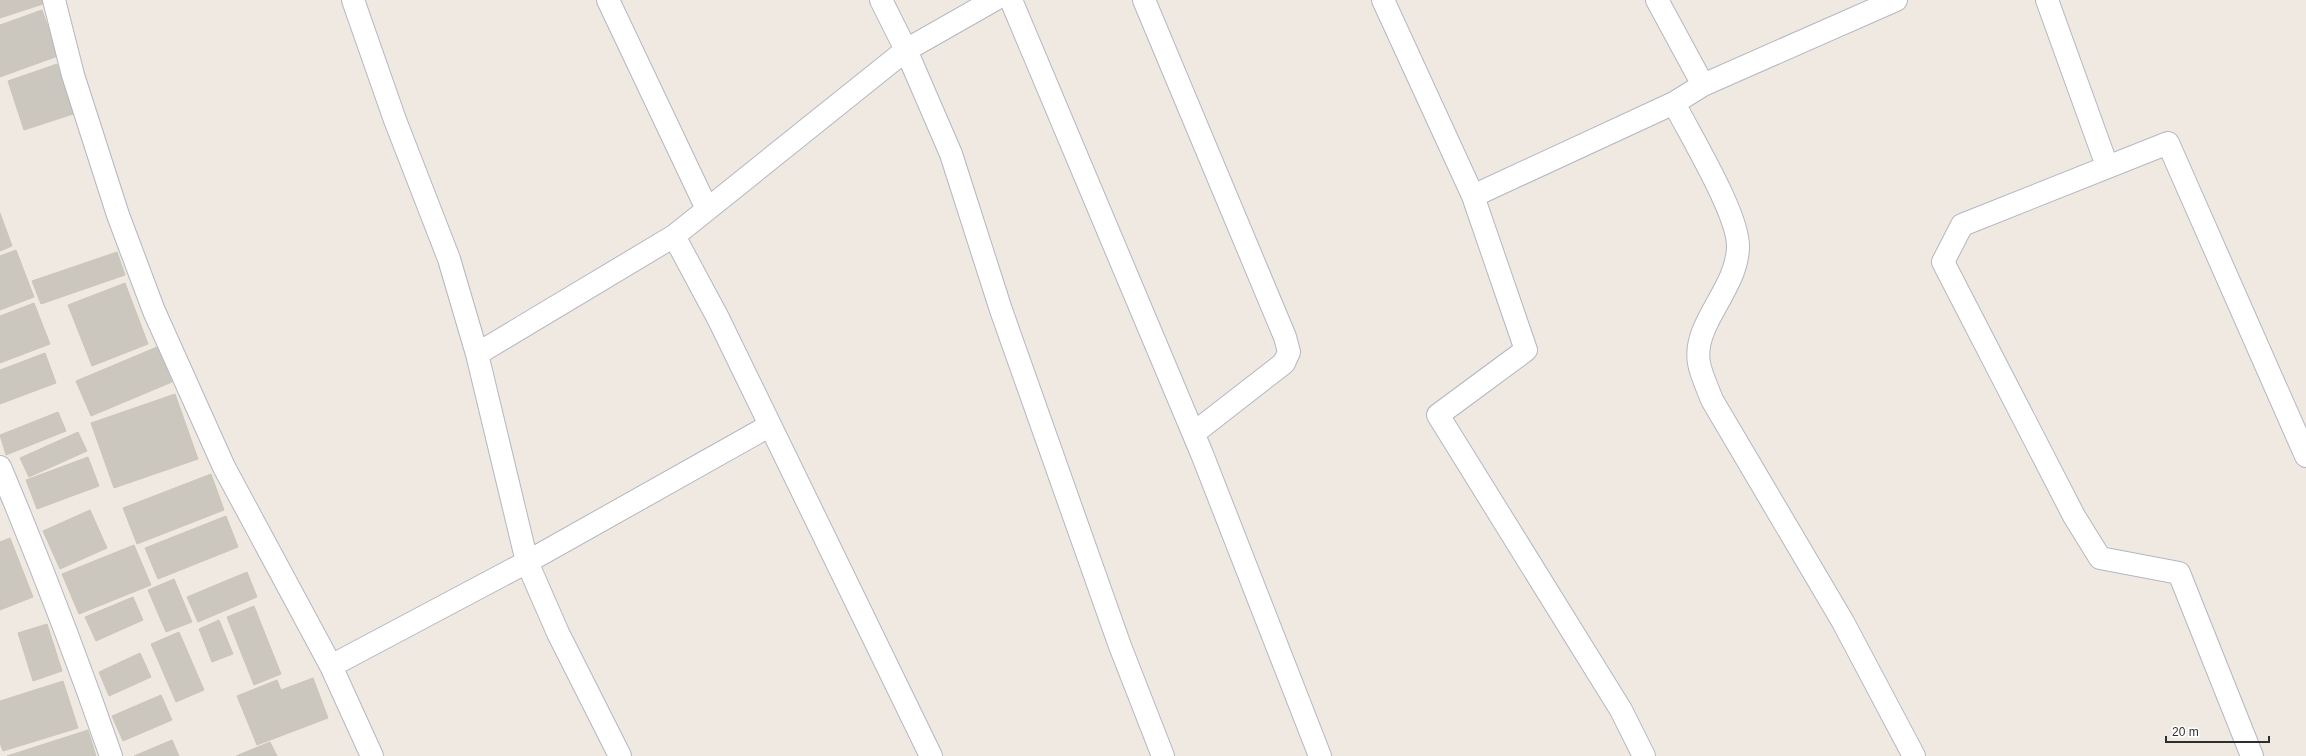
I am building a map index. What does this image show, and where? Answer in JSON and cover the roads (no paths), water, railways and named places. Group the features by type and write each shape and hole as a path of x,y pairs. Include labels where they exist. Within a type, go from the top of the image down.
{"street":[{"path":"54,0 73,75 118,215 154,311 224,467 331,666 372,756"},
{"path":"353,0 395,120 449,259 476,354 527,562 558,633 620,756"},
{"path":"608,0 707,209"},
{"path":"881,0 906,50 951,154 1001,310 1120,646 1163,756"},
{"path":"476,354 674,236 906,50 994,0"},
{"path":"1011,0 1194,433 1320,756"},
{"path":"1144,0 1285,337 1289,352 1284,363 1194,433"},
{"path":"1383,0 1472,196 1526,350 1438,415 1616,704 1644,756"},
{"path":"1657,0 1703,85"},
{"path":"1472,196 1674,103 1703,85 1851,8 1896,0"},
{"path":"2047,0 2107,166"},
{"path":"1674,103 1732,215 1739,246 1734,273 1701,333 1699,363 1712,400 1843,622 1914,756"},
{"path":"2252,756 2179,574 2100,558 2074,516 1943,262 1962,225 2168,143 2306,456"},
{"path":"674,236 718,318 769,426 931,756"},
{"path":"331,666 527,562 769,426"},
{"path":"0,467 27,530 87,686 111,756"}]}
